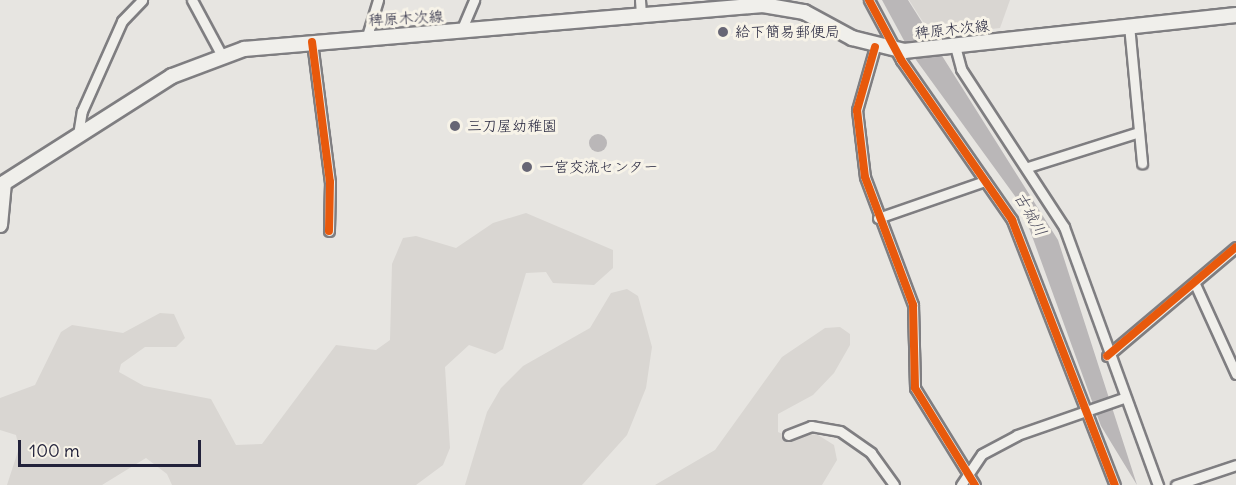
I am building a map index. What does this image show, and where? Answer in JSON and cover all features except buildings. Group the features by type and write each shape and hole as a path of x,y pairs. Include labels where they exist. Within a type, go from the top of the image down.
{"main road":[{"name":"稗原木次線","path":"0,225 4,183 172,76 221,54 367,36 461,31 779,3 804,12 875,46 899,50 949,47 1130,25 1236,15"}],"street":[{"path":"78,135 82,111 122,21 142,0"},
{"path":"192,0 221,54"},
{"path":"367,36 378,0"},
{"path":"461,31 474,0"},
{"path":"640,0 641,15"},
{"path":"869,0 899,50 1012,220 1032,265 1115,485"},
{"path":"1130,25 1142,163"},
{"path":"312,42 330,182 329,231"},
{"path":"875,46 861,87 857,122 878,218 913,305 915,388 975,485"},
{"path":"949,47 961,69 1028,167 1064,227 1121,399 1158,485"},
{"path":"1028,167 1139,132"},
{"path":"878,218 985,182"},
{"path":"1107,356 1195,284 1236,247"},
{"path":"1195,284 1236,374"},
{"path":"961,485 982,454 1017,435 1121,399"},
{"path":"788,435 811,426 840,431 871,453 894,485"},
{"path":"1176,485 1236,465"}],"shaded area":[{"path":"909,0 1010,0 1000,28 932,36"},
{"path":"526,213 613,250 613,268 594,285 553,283 546,272 526,273 503,349 495,354 469,345 445,367 450,448 443,465 416,485 172,485 167,474 146,458 102,485 7,485 19,448 16,435 0,430 0,398 35,385 61,332 72,325 123,333 160,313 174,314 185,338 176,347 145,347 121,364 119,372 144,386 211,399 236,445 262,444 336,345 376,350 390,340 392,264 403,238 416,236 456,248 493,223"},
{"path":"627,289 638,296 652,347 646,388 627,435 582,485 465,485 487,412 501,388 523,366 590,328 611,293"},
{"path":"840,327 850,334 850,345 834,373 813,395 778,414 778,432 794,439 803,433 818,435 834,445 837,460 822,485 655,485 715,450 782,357 825,328"}],"water":[{"path":"882,0 908,0 935,43 907,46"},
{"name":"古城川","path":"939,51 1058,240 1137,485 1101,426 1020,203 911,53"},
{"path":"598,134 604,137 607,143 604,149 598,152 592,149 589,143 592,137"}],"cycle path":[{"path":"869,0 901,60 1012,220 1115,485"},
{"path":"312,42 330,182 329,231"},
{"path":"875,47 857,110 865,177 913,305 915,388 975,485"},
{"path":"1107,356 1236,247"}],"place":[{"name":"給下簡易郵便局","path":"723,32"},
{"name":"三刀屋幼稚園","path":"455,126"},
{"name":"一宮交流センター","path":"527,167"}]}
